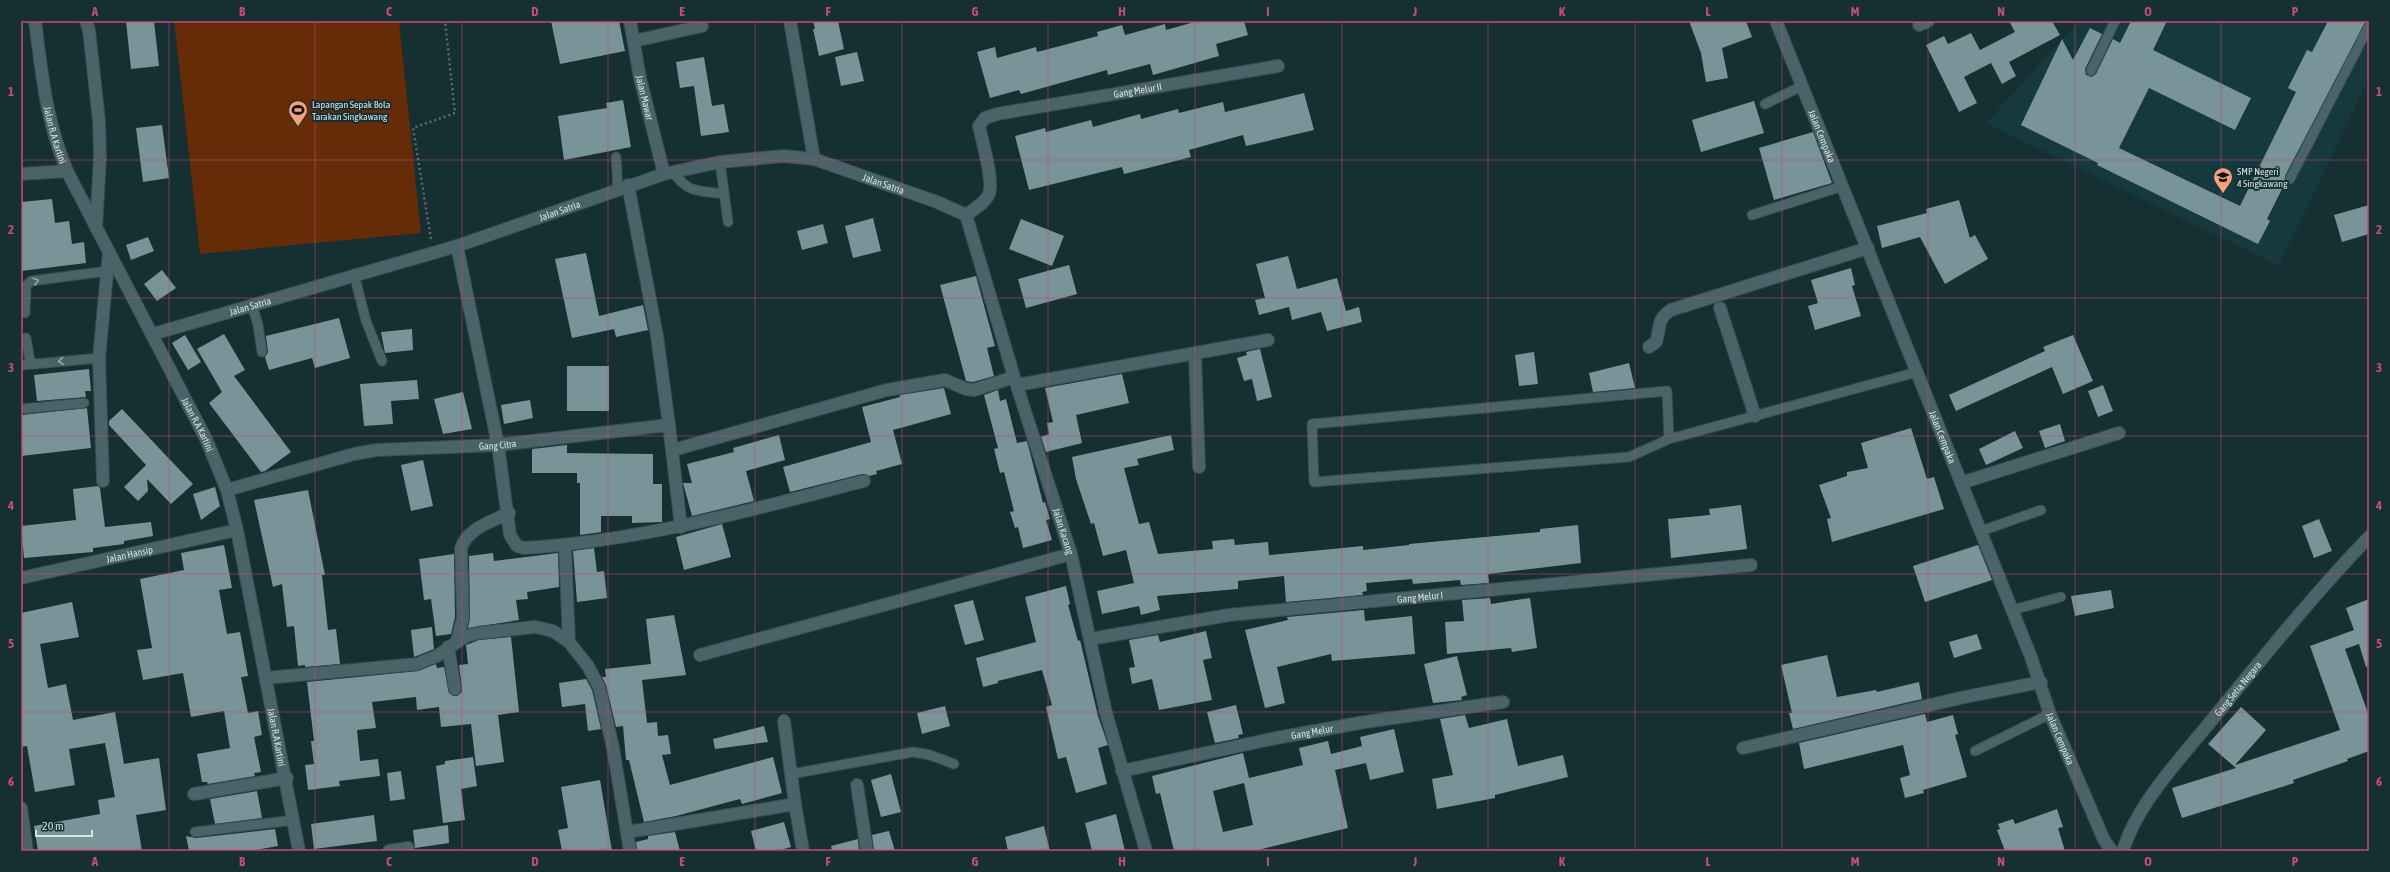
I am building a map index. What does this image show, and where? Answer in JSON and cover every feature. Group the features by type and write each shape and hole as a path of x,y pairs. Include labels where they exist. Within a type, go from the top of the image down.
{"street":[{"name":"Jalan R.A Kartini","path":"35,21 45,103 56,144 67,171 153,334 206,439 227,490 237,530 299,851"},
{"path":"86,21 92,45 99,122 100,157 96,228"},
{"name":"Jalan Mawar","path":"630,21 669,173"},
{"path":"790,21 814,159"},
{"name":"Jalan Cempaka","path":"1776,21 1917,372 1985,530 2016,609 2041,682 2050,714 2104,840 2112,851"},
{"path":"634,41 702,26"},
{"name":"Gang Melur II","path":"966,215 989,194 990,183 979,126 985,118 997,114 1278,66"},
{"name":"Jalan Satria","path":"153,334 354,274 457,246 623,187 669,173 720,162 784,156 814,159 937,202 966,215"},
{"path":"21,174 67,171"},
{"path":"623,187 657,336 673,450 681,527"},
{"name":"Jalan Kacang","path":"966,215 1016,381 1071,554 1106,713 1146,851"},
{"path":"457,246 498,445 509,513 510,535 517,546 524,548 565,546 610,540 681,527 864,481"},
{"path":"1649,347 1656,342 1659,323 1663,315 1672,310 1868,248"},
{"path":"103,481 99,358 109,252"},
{"path":"1720,308 1755,416"},
{"path":"673,450 887,390 945,380 966,390 974,390 1016,381 1195,354 1268,340"},
{"path":"1195,354 1200,467"},
{"name":"Gang Citra","path":"227,490 354,454 377,450 498,445 669,424"},
{"path":"1965,482 1984,474 2119,433"},
{"path":"455,689 453,644 464,618 461,548 464,539 472,532 509,513"},
{"name":"Jalan Hansip","path":"21,578 237,530"},
{"name":"Gang Setia Negara","path":"2123,851 2134,825 2151,798 2230,696 2369,537"},
{"path":"565,546 569,642"},
{"path":"700,655 1071,554"},
{"name":"Gang Melur I","path":"1090,639 1229,615 1751,565"},
{"path":"266,678 417,664 437,656 453,644 478,633 535,627 553,631 569,642 588,666 599,687 613,748 630,851"},
{"path":"1743,748 1965,697 2041,682"},
{"name":"Gang Melur","path":"1122,771 1306,733 1503,702"},
{"path":"784,721 803,851"},
{"path":"194,794 286,778"},
{"path":"857,786 867,851"},
{"path":"628,832 795,804"},
{"path":"21,808 27,851"},
{"path":"389,851 408,848"}],"lane":[{"path":"2091,71 2115,21"},
{"path":"2290,179 2369,26"},
{"path":"1765,104 1802,86"},
{"path":"616,157 623,187"},
{"path":"720,162 728,222"},
{"path":"669,173 689,189 724,194"},
{"path":"1752,215 1843,186"},
{"path":"25,313 26,286 31,281 108,270"},
{"path":"354,274 366,321 382,362"},
{"path":"252,305 258,326 262,352"},
{"path":"26,338 30,361 35,364"},
{"path":"21,365 99,358"},
{"path":"1669,439 1667,391 1312,424 1314,482 1629,457 1669,439 1917,372"},
{"path":"21,409 84,403"},
{"path":"1985,530 2041,510"},
{"path":"2016,609 2061,597"},
{"path":"1974,751 2050,714"},
{"path":"792,774 913,752 930,755 954,764"},
{"path":"195,832 294,820"}],"path":[{"path":"433,252 413,128 455,113 445,21"}],"shaded area":[{"name":"Lapangan Sepak Bola Tarakan Singkawang","path":"174,21 399,21 421,233 200,254"},
{"name":"SMP Negeri 4 Singkawang","path":"2079,21 2369,21 2369,78 2279,266 1986,123"}],"building":[{"path":"126,21 154,21 159,66 131,69"},
{"path":"551,21 619,21 625,51 560,64"},
{"path":"813,21 838,21 844,49 819,56 813,29 815,29"},
{"path":"1198,21 1244,21 1248,35 1216,44 1219,56 1153,75 1150,64 1108,75 1107,70 1021,94 1019,90 990,98 977,52 995,47 997,58 1036,47 1037,52 1098,36 1097,32 1122,25 1125,35 1165,24 1166,30"},
{"path":"1689,21 1746,21 1752,37 1722,48 1728,78 1706,82 1701,53"},
{"path":"2009,21 2052,21 2060,35 2009,62 2016,76 2002,84 1991,63 1964,77 1977,103 1959,112 1926,45 1944,36 1948,44 1971,33 1980,50 2015,32"},
{"path":"2131,21 2167,21 2153,50 2251,98 2235,130 2149,88 2119,148 2240,206 2296,92 2288,88 2307,50 2312,52 2328,21 2366,21 2285,176 2285,183 2267,219 2270,221 2258,244 2097,165 2098,163 2021,125 2062,39 2073,60 2090,28 2102,34 2085,69 2086,75 2092,77 2096,74 2113,39 2120,43"},
{"path":"857,52 864,81 841,86 835,57"},
{"path":"704,57 712,106 724,104 729,132 701,136 694,86 680,88 676,62"},
{"path":"1304,93 1314,130 1246,146 1243,135 1189,150 1191,157 1164,164 1124,174 1122,167 1029,190 1015,136 1045,128 1046,132 1091,120 1093,127 1140,114 1141,119 1178,109 1179,113 1223,102 1225,112"},
{"path":"623,100 631,147 564,160 558,116 607,108 606,103"},
{"path":"1754,101 1764,133 1701,152 1692,120"},
{"path":"162,125 169,178 143,182 136,128"},
{"path":"1813,132 1832,183 1774,200 1759,148"},
{"path":"52,199 55,223 69,221 72,244 84,242 86,263 21,271 21,202"},
{"path":"1959,200 1970,238 1975,235 1988,259 1945,284 1920,237 1882,248 1877,226 1927,213 1926,209"},
{"path":"2369,205 2369,234 2342,242 2334,215"},
{"path":"873,218 881,251 853,258 845,226"},
{"path":"1021,219 1064,236 1052,266 1009,249"},
{"path":"823,224 828,243 802,250 797,231"},
{"path":"148,237 154,251 131,260 126,245"},
{"path":"586,253 599,316 643,305 648,330 616,337 614,329 572,338 555,259"},
{"path":"1288,256 1297,289 1337,278 1346,311 1359,307 1362,322 1327,331 1321,312 1292,320 1289,307 1259,315 1255,300 1265,298 1256,264"},
{"path":"1069,265 1077,294 1026,308 1018,279"},
{"path":"1851,268 1855,285 1852,286 1861,316 1815,330 1808,306 1818,303 1811,280"},
{"path":"162,270 176,288 157,301 144,284"},
{"path":"976,276 995,346 987,348 994,376 973,382 966,381 940,285"},
{"path":"339,318 350,358 315,368 312,358 269,370 265,357 268,352 266,336"},
{"path":"412,329 413,350 385,353 381,332"},
{"path":"224,334 245,370 234,376 291,452 265,471 261,472 209,403 222,392 197,349"},
{"path":"185,335 201,362 188,370 172,343"},
{"path":"2073,335 2093,381 2063,394 2052,367 1956,411 1949,395 2045,351 2043,347"},
{"path":"1260,349 1272,397 1257,401 1252,379 1244,381 1237,358 1247,355 1246,352"},
{"path":"1534,352 1538,384 1519,386 1515,355"},
{"path":"1629,363 1635,388 1593,392 1589,373"},
{"path":"567,366 609,366 609,411 567,411"},
{"path":"89,369 91,391 85,391 86,397 37,401 34,375"},
{"path":"1122,374 1129,403 1076,415 1082,443 1046,452 1041,437 1049,434 1047,423 1053,422 1045,388"},
{"path":"417,380 419,399 391,401 393,424 364,426 360,384"},
{"path":"2103,385 2113,411 2098,417 2088,391"},
{"path":"944,388 951,414 893,430 902,464 876,471 877,474 869,476 862,474 790,492 783,467 871,442 862,407 900,397 900,395"},
{"path":"998,390 1000,401 1006,399 1017,443 1027,441 1043,503 1045,502 1050,519 1046,520 1052,540 1023,548 1018,527 1015,528 1010,512 1014,511 1004,472 1000,473 994,449 998,448 984,395"},
{"path":"463,392 472,429 443,434 434,399"},
{"path":"530,400 533,418 504,424 501,405"},
{"path":"87,408 91,448 21,456 21,415"},
{"path":"122,409 193,484 171,504 147,479 148,491 138,501 124,487 146,465 109,425 109,421"},
{"path":"2060,424 2065,441 2045,448 2039,431"},
{"path":"1911,428 1927,479 1934,477 1944,509 1832,542 1827,519 1831,518 1819,485 1847,476 1847,472 1868,468 1861,443"},
{"path":"2015,431 2023,448 1986,465 1979,449"},
{"path":"779,435 785,460 746,471 754,501 692,516 683,483 692,483 687,464 734,452 733,448"},
{"path":"1171,435 1174,450 1137,459 1139,465 1124,468 1139,524 1149,522 1158,554 1213,549 1212,541 1234,539 1235,545 1268,542 1269,555 1363,546 1363,550 1409,544 1540,532 1540,529 1578,525 1581,563 1488,574 1489,583 1461,585 1460,580 1413,584 1412,579 1366,583 1367,591 1362,592 1363,595 1286,602 1284,576 1238,581 1238,589 1157,596 1160,610 1141,615 1139,606 1102,614 1097,591 1134,583 1126,550 1103,556 1094,523 1091,524 1076,479 1072,457"},
{"path":"567,445 567,453 653,454 653,484 662,484 662,522 632,523 632,516 601,516 601,532 580,535 580,483 577,483 577,473 532,473 532,449"},
{"path":"423,460 433,506 411,511 401,465"},
{"path":"98,486 100,488 105,527 151,522 153,536 124,541 124,544 93,548 93,552 24,558 21,526 76,520 73,489"},
{"path":"215,487 220,506 201,520 193,494"},
{"path":"308,490 325,575 322,575 328,630 336,629 340,664 305,667 305,665 298,666 294,626 287,627 282,584 273,587 254,500"},
{"path":"1741,505 1747,549 1671,558 1668,519 1710,515 1709,509"},
{"path":"2319,519 2332,551 2314,558 2302,526"},
{"path":"722,524 731,557 684,570 676,537"},
{"path":"224,545 232,588 219,590 227,634 240,632 248,676 241,677 248,713 258,711 262,735 254,737 261,772 254,773 255,776 208,784 207,782 202,782 197,754 230,748 224,711 191,717 183,673 143,680 137,650 152,648 140,579 184,570 181,553"},
{"path":"1978,545 1992,580 1925,602 1913,566"},
{"path":"594,548 597,572 604,571 607,598 577,602 573,551"},
{"path":"493,553 494,561 558,553 559,587 527,592 528,599 516,600 519,620 468,628 470,618 469,556"},
{"path":"454,554 455,617 451,634 436,636 431,599 424,600 419,559"},
{"path":"1066,586 1070,604 1068,605 1078,641 1080,640 1098,716 1108,745 1098,748 1107,784 1076,793 1066,757 1058,759 1046,707 1052,705 1042,670 998,681 998,683 983,687 976,658 1036,642 1025,597"},
{"path":"2111,590 2114,608 2075,616 2071,596"},
{"path":"1490,598 1491,604 1530,598 1537,648 1512,652 1511,648 1447,654 1445,622 1464,621 1462,600"},
{"path":"2369,599 2369,666 2366,667 2359,644 2345,649 2369,716 2369,751 2347,759 2348,761 2293,780 2294,783 2182,818 2172,788 2236,768 2208,744 2241,707 2266,730 2235,765 2340,730 2310,646 2354,630 2346,608"},
{"path":"973,600 984,640 965,645 954,605"},
{"path":"72,602 79,637 40,644 48,688 66,684 73,720 115,712 124,764 159,758 166,810 136,815 142,851 38,851 34,826 100,814 98,800 115,797 105,743 69,749 75,785 35,792 27,746 21,747 21,613"},
{"path":"1364,610 1365,621 1412,616 1415,654 1332,661 1331,654 1277,667 1285,703 1265,708 1245,630 1288,620 1287,617"},
{"path":"674,615 686,675 642,680 647,723 657,722 658,736 668,735 671,754 662,755 670,785 773,757 782,793 742,804 740,799 676,816 644,822 629,760 626,760 623,726 616,727 606,685 602,677 606,677 605,669 651,664 646,619"},
{"path":"432,627 434,649 414,657 411,630"},
{"path":"1206,631 1212,658 1203,660 1212,700 1159,710 1152,679 1132,684 1129,668 1135,667 1129,640 1158,635 1160,642"},
{"path":"1977,634 1982,649 1954,658 1949,642"},
{"path":"511,637 519,712 498,715 504,762 476,766 471,724 441,727 439,707 417,710 416,697 372,702 376,728 357,730 360,761 378,759 380,776 339,781 340,786 308,790 305,765 314,764 311,741 314,741 307,682 418,671 436,664 437,668 444,667 449,693 457,696 462,692 459,665 468,664 466,645 479,640"},
{"path":"1827,655 1837,697 1876,690 1877,692 1919,682 1922,699 1793,729 1789,713 1792,713 1781,665"},
{"path":"1457,656 1467,695 1461,697 1462,700 1433,703 1424,664"},
{"path":"586,679 592,690 601,729 588,731 585,704 562,707 559,683"},
{"path":"1236,705 1243,734 1238,735 1239,738 1215,743 1207,712"},
{"path":"945,706 950,726 922,734 917,713"},
{"path":"1925,714 1927,722 1953,715 1958,734 1955,735 1967,777 1923,790 1924,793 1905,798 1900,778 1910,775 1903,745 1804,769 1799,743"},
{"path":"1465,715 1469,728 1507,719 1518,766 1563,755 1568,777 1495,795 1495,798 1437,809 1432,779 1453,775 1440,719"},
{"path":"764,726 768,742 715,749 713,739"},
{"path":"1394,729 1404,772 1370,780 1366,763 1335,770 1348,828 1254,851 1174,851 1160,793 1156,794 1152,776 1243,753 1249,778 1303,765 1299,748 1328,741 1331,754 1362,746 1360,737","holes":["1244,783 1253,825 1223,832 1213,791"]},
{"path":"473,757 477,786 461,789 465,820 443,823 436,766 445,764 445,761"},
{"path":"401,771 405,799 390,801 387,773"},
{"path":"891,774 901,812 881,817 871,780"},
{"path":"600,780 612,851 562,851 558,830 568,828 561,787"},
{"path":"257,791 262,818 215,824 210,799"},
{"path":"2057,809 2063,827 2058,828 2065,851 2005,851 1997,830 2000,829 1998,824 2013,819 2015,824"},
{"path":"1116,814 1125,851 1092,851 1085,823"},
{"path":"374,815 377,841 314,849 311,824"},
{"path":"784,822 791,847 777,851 756,851 751,831"},
{"path":"448,825 449,843 415,848 413,830"},
{"path":"1044,826 1050,851 1008,851 1005,837"},
{"path":"275,829 278,846 250,851 189,851 186,836 196,838"},
{"path":"889,831 895,851 874,851 872,835"},
{"path":"675,832 680,851 637,851 636,842 648,839 648,836"},
{"path":"858,839 859,851 832,851 831,846"}],"place":[{"name":"Lapangan Sepak Bola Tarakan Singkawang","path":"298,127"},
{"name":"SMP Negeri 4 Singkawang","path":"2223,194"}]}
